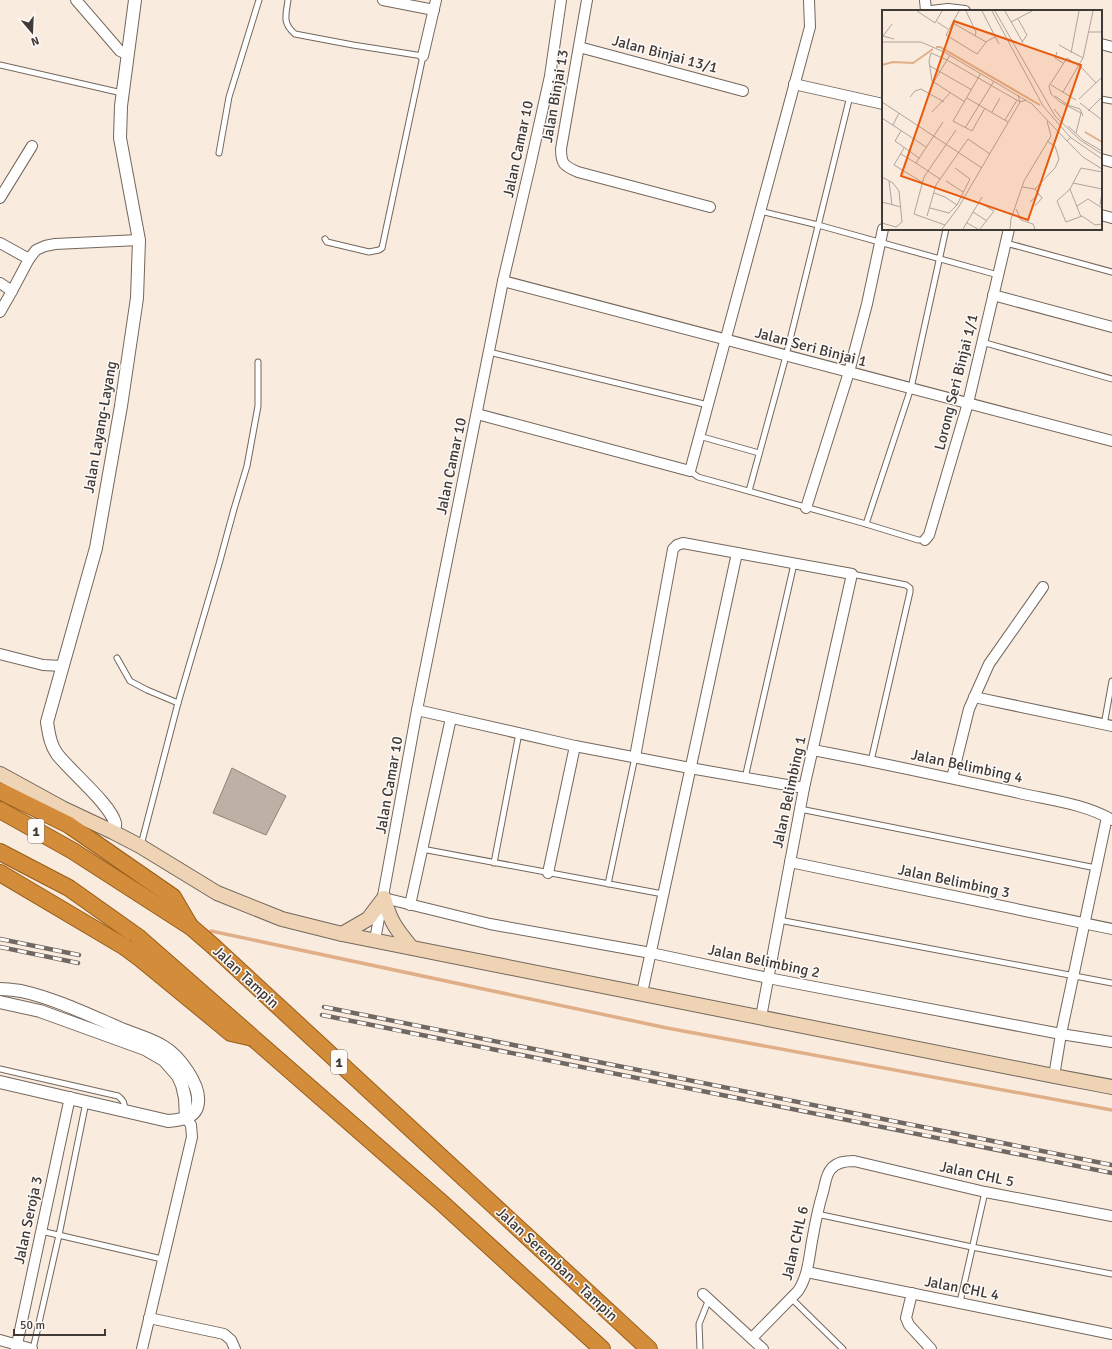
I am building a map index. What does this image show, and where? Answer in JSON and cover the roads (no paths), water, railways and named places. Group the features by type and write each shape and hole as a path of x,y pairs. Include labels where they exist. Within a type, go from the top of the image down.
{"highway":[{"path":"0,791 69,825 173,897 190,927"},
{"name":"Jalan Tampin","path":"0,810 73,851 190,927 213,946 466,1178"},
{"name":"1","path":"0,852 69,888 138,937 253,1038"},
{"path":"0,873 125,947 231,1033 253,1038"},
{"name":"Jalan Seremban - Tampin","path":"253,1038 442,1203 602,1349"},
{"name":"Jalan Seremban - Tampin","path":"466,1178 649,1349"}],"main road":[{"path":"0,774 62,808 140,846 217,893 282,919 342,934 1112,1087"},
{"path":"342,934 368,919 384,898"},
{"path":"384,898 395,927 411,947"}],"street":[{"path":"76,0 120,51 128,55"},
{"name":"Jalan Layang-Layang","path":"113,832 115,822 109,810 57,754 50,742 47,722 96,548 137,298 139,240 120,138 122,93 135,0"},
{"path":"383,0 435,5 423,56"},
{"name":"Jalan Camar 10","path":"376,940 417,710 503,281 550,76 561,0"},
{"name":"Jalan Binjai 13","path":"587,0 561,149 563,162 568,168 578,172 710,207"},
{"path":"477,414 690,471 810,27 809,0"},
{"path":"925,0 926,10"},
{"path":"940,10 956,10"},
{"path":"1102,44 1112,47"},
{"name":"Jalan Binjai 13/1","path":"579,47 743,90"},
{"path":"794,84 882,104"},
{"path":"0,198 32,146"},
{"path":"1102,159 1112,162"},
{"path":"1102,215 1112,218"},
{"path":"806,508 849,372 867,304 883,230"},
{"name":"Lorong Seri Binjai 1/1","path":"925,540 929,535 968,403 1009,230"},
{"path":"0,312 29,259 36,250 45,246 56,244 139,240"},
{"path":"0,243 29,259"},
{"name":"Jalan Seri Binjai 1","path":"503,281 1112,441"},
{"path":"0,283 12,291"},
{"path":"993,295 1112,327"},
{"path":"635,757 673,549 677,545 683,543 852,574"},
{"path":"642,993 737,553"},
{"name":"Jalan Belimbing 1","path":"761,1017 804,788 852,574"},
{"path":"952,778 969,709 989,664 1044,586"},
{"path":"0,654 43,665 62,666"},
{"path":"974,697 1108,726"},
{"path":"417,710 575,746 804,788"},
{"path":"410,905 451,718"},
{"path":"548,873 575,746"},
{"name":"Jalan Belimbing 4","path":"813,750 952,778 1087,808 1109,818"},
{"path":"1054,1076 1061,1034 1084,923 1109,818"},
{"name":"Jalan Belimbing 3","path":"790,862 1112,929"},
{"name":"Jalan Belimbing 2","path":"384,898 490,924 651,953 768,978 1061,1034 1112,1042"},
{"path":"0,989 21,991 70,1007 164,1047 179,1060 191,1078 197,1092 198,1100 195,1112 186,1118 168,1121 70,1097 0,1082"},
{"path":"0,1002 40,1011 145,1049 164,1060 178,1076 182,1085 185,1098 186,1118 191,1125 192,1137 142,1349"},
{"name":"Jalan Seroja 3","path":"16,1347 70,1097"},
{"name":"Jalan CHL 5","path":"836,1164 844,1161 854,1161 985,1192 1112,1216"},
{"name":"Jalan CHL 6","path":"752,1338 792,1298 803,1284 807,1272 817,1214 827,1177 830,1169 836,1164"},
{"name":"Jalan CHL 4","path":"807,1272 1112,1334"},
{"path":"912,1293 906,1318 909,1325 931,1349"},
{"path":"706,1297 763,1349"},
{"path":"149,1318 224,1334 231,1340 235,1349"},
{"path":"0,1340 16,1347 33,1349"}],"lane":[{"path":"218,153 229,97 259,0"},
{"path":"288,0 285,19 288,28 295,34 423,56 382,248 369,252 327,242 325,239"},
{"path":"0,65 122,93"},
{"path":"749,491 786,356 850,96"},
{"path":"1102,99 1112,101"},
{"path":"760,211 940,258 998,276"},
{"path":"866,524 911,388 946,230"},
{"path":"1006,243 1112,272"},
{"path":"982,342 1112,379"},
{"path":"489,352 708,405"},
{"path":"140,846 178,703 247,466 258,406 258,362"},
{"path":"700,436 760,453"},
{"path":"690,471 698,477 918,540 925,540"},
{"path":"745,778 794,564"},
{"path":"852,574 906,584 910,588 871,761"},
{"path":"117,658 130,681 178,703"},
{"path":"1108,726 1112,681"},
{"path":"494,863 519,733"},
{"path":"608,884 635,757"},
{"path":"800,809 1096,868"},
{"path":"422,849 663,894"},
{"path":"779,920 1112,983"},
{"path":"0,1069 118,1096 125,1103 124,1110"},
{"path":"33,1349 59,1235 86,1101"},
{"path":"960,1302 985,1192"},
{"path":"817,1214 1112,1274"},
{"path":"41,1231 162,1259"},
{"path":"700,1349 699,1324 706,1297"},
{"path":"792,1298 843,1349"}],"waterway":[{"path":"211,931 667,1028 1112,1110"}],"railway":[{"path":"0,939 79,955"},
{"path":"0,947 78,963"},
{"path":"324,1007 1112,1165"},
{"path":"322,1015 1112,1173"}]}
